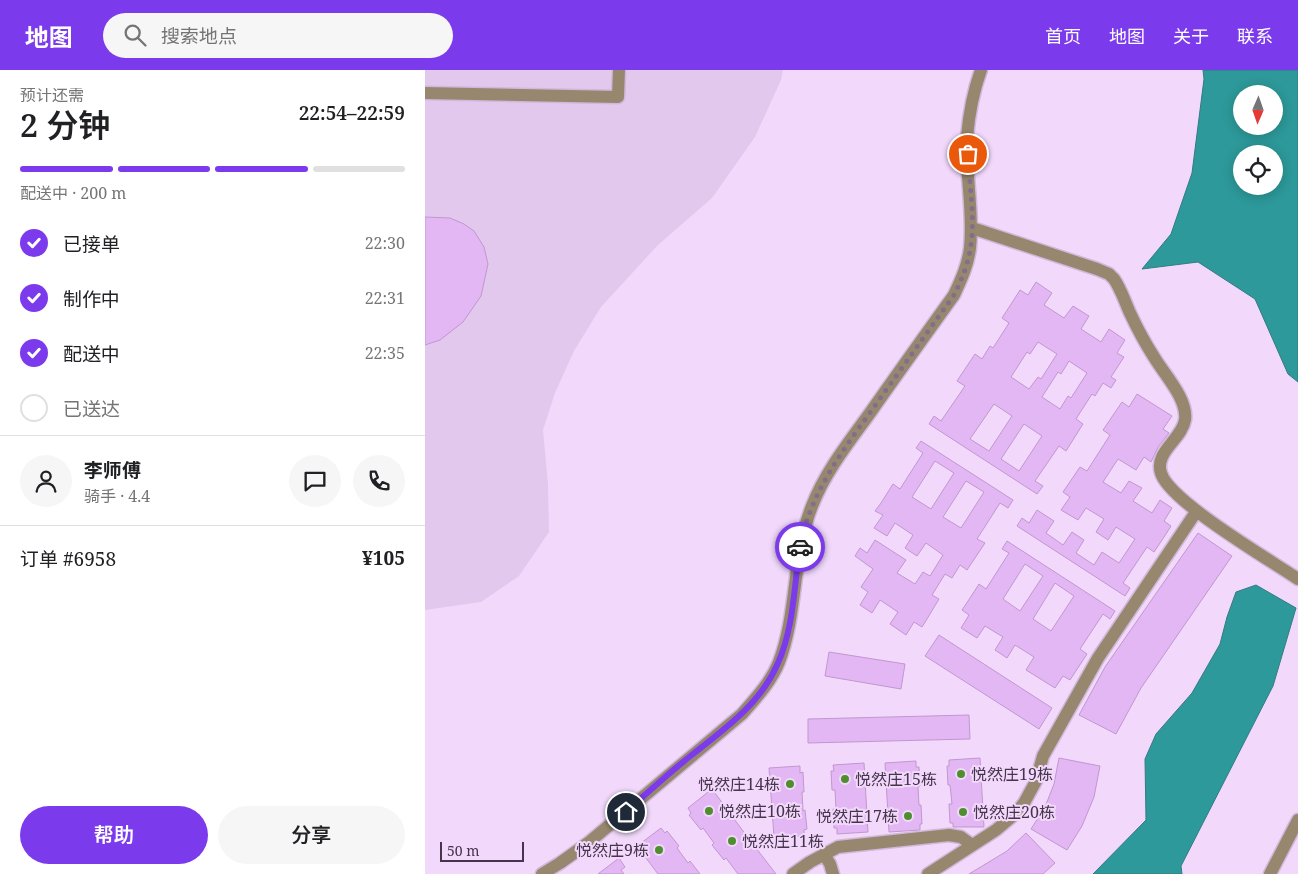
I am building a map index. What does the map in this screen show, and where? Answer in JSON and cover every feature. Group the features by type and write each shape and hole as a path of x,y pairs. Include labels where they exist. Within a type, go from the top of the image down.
{"street":[{"path":"425,92 618,97 619,70"},
{"path":"542,874 560,864 612,824 735,720 763,691 778,664 787,637 802,534 812,505 827,475 845,447 954,295 965,272 970,250 971,228 967,138 971,105 981,70"},
{"path":"971,228 1109,274 1153,357 1181,398 1185,409 1185,421 1181,432 1160,460 1160,472 1165,482 1196,512 1298,579"},
{"path":"928,874 1006,822 1024,803 1036,781 1043,756 1098,658 1196,512"},
{"path":"1270,874 1298,820"},
{"path":"793,874 809,862 838,847 949,835 961,837 972,845"},
{"path":"824,854 833,874"}],"shaded area":[{"path":"425,70 783,70 781,80 755,137 712,198 658,245 601,307 574,351 555,393 543,430 548,484 549,532 519,576 481,602 425,610"},
{"path":"1203,70 1298,70 1298,382 1288,374 1255,299 1198,262 1142,269 1171,234 1192,173 1204,79"},
{"path":"1256,585 1296,608 1273,686 1181,866 1182,874 1093,874 1146,820 1145,759 1156,734 1192,693 1220,644 1236,592"}],"building":[{"path":"425,217 450,218 474,231 484,247 488,264 481,296 463,322 440,340 425,345"},
{"path":"1036,282 1052,293 1044,305 1064,318 1073,306 1089,316 1081,329 1101,342 1109,329 1125,340 1117,353 1124,357 1111,377 1116,380 1111,388 1103,383 1095,396 1092,394 1076,419 1083,424 1066,451 1059,446 1035,481 1043,486 1037,494 929,424 934,416 941,421 965,386 957,381 975,354 982,359 990,346 993,348 1009,323 1002,318 1020,290 1028,295","holes":["1038,342 1057,354 1041,379 1038,377 1029,389 1011,377 1027,352 1030,354","1069,361 1087,373 1071,398 1068,396 1060,409 1042,397 1058,372 1061,374","994,404 1012,416 989,451 970,439","1024,424 1042,436 1019,471 1001,459"]},
{"path":"1137,394 1172,416 1163,429 1169,433 1158,447 1151,462 1144,457 1136,470 1118,459 1103,482 1121,493 1129,481 1142,488 1133,501 1152,513 1160,500 1172,508 1164,521 1171,526 1154,552 1147,547 1123,583 1130,588 1125,596 1017,526 1022,518 1029,523 1037,510 1054,521 1046,533 1063,545 1072,532 1084,540 1076,553 1094,565 1102,552 1119,563 1135,539 1116,527 1108,540 1096,532 1104,519 1086,508 1078,520 1061,510 1070,497 1063,492 1080,467 1087,471 1110,435 1103,430 1122,402 1129,407"},
{"path":"921,441 1013,500 1008,508 1000,503 977,539 985,543 967,570 960,565 952,578 945,574 932,595 939,599 922,627 914,622 906,635 890,624 898,612 880,600 872,613 860,605 868,592 861,587 873,569 855,556 860,548 867,553 875,540 906,560 897,573 915,584 923,572 930,576 943,555 926,543 917,556 905,548 913,535 895,523 887,536 874,528 883,515 875,511 893,484 900,489 923,453 916,448","holes":["935,461 954,473 931,509 912,497","966,481 984,492 961,528 943,517"]},
{"path":"1198,533 1232,556 1141,688 1116,734 1079,715 1105,667"},
{"path":"1007,541 1115,611 1110,619 1103,614 1080,649 1087,654 1070,680 1063,676 1055,688 1026,670 1034,657 1015,645 1007,658 995,650 1003,637 985,626 977,638 961,628 969,615 962,610 979,584 986,589 1009,553 1002,549","holes":["1025,564 1043,576 1020,611 1003,599","1055,583 1074,596 1051,631 1033,619"]},
{"path":"939,635 1052,708 1039,729 925,656"},
{"path":"829,652 905,664 901,689 825,676"},
{"path":"969,715 970,739 808,743 808,719"},
{"path":"980,758 984,827 953,827 953,823 950,823 949,804 952,804 950,785 948,785 947,766 949,766 949,760"},
{"path":"1059,758 1100,766 1094,797 1082,826 1067,850 1031,829 1045,807 1054,784"},
{"path":"916,761 916,767 919,767 920,786 918,787 922,824 920,824 920,830 889,832 885,763"},
{"path":"864,763 868,832 837,834 837,828 834,828 833,809 836,809 835,790 832,790 831,771 834,771 833,765"},
{"path":"800,766 800,773 803,772 803,811 805,810 807,829 804,830 804,836 774,837 769,768"},
{"path":"712,789 776,874 738,874 726,858 724,860 712,845 714,843 703,828 701,830 689,815 691,813 688,808"},
{"path":"661,828 665,833 667,831 679,846 677,848 688,863 690,861 700,874 658,874 637,846"},
{"path":"1026,833 1055,863 1043,874 969,874 1007,851"},
{"path":"619,858 625,867 621,870 624,874 598,874"}],"way so far":[{"path":"800,547 802,534 812,505 827,475 954,295 965,272 970,250 971,228 968,154"}],"place":[{"name":"悦然庄19栋","path":"961,774"},
{"name":"悦然庄15栋","path":"845,779"},
{"name":"悦然庄14栋","path":"790,784"},
{"name":"悦然庄10栋","path":"709,811"},
{"name":"悦然庄20栋","path":"963,812"},
{"name":"悦然庄17栋","path":"908,816"},
{"name":"悦然庄11栋","path":"732,841"},
{"name":"悦然庄9栋","path":"659,850"}],"route":[{"path":"626,812 742,714 763,691 778,664 787,637 800,547"}]}
